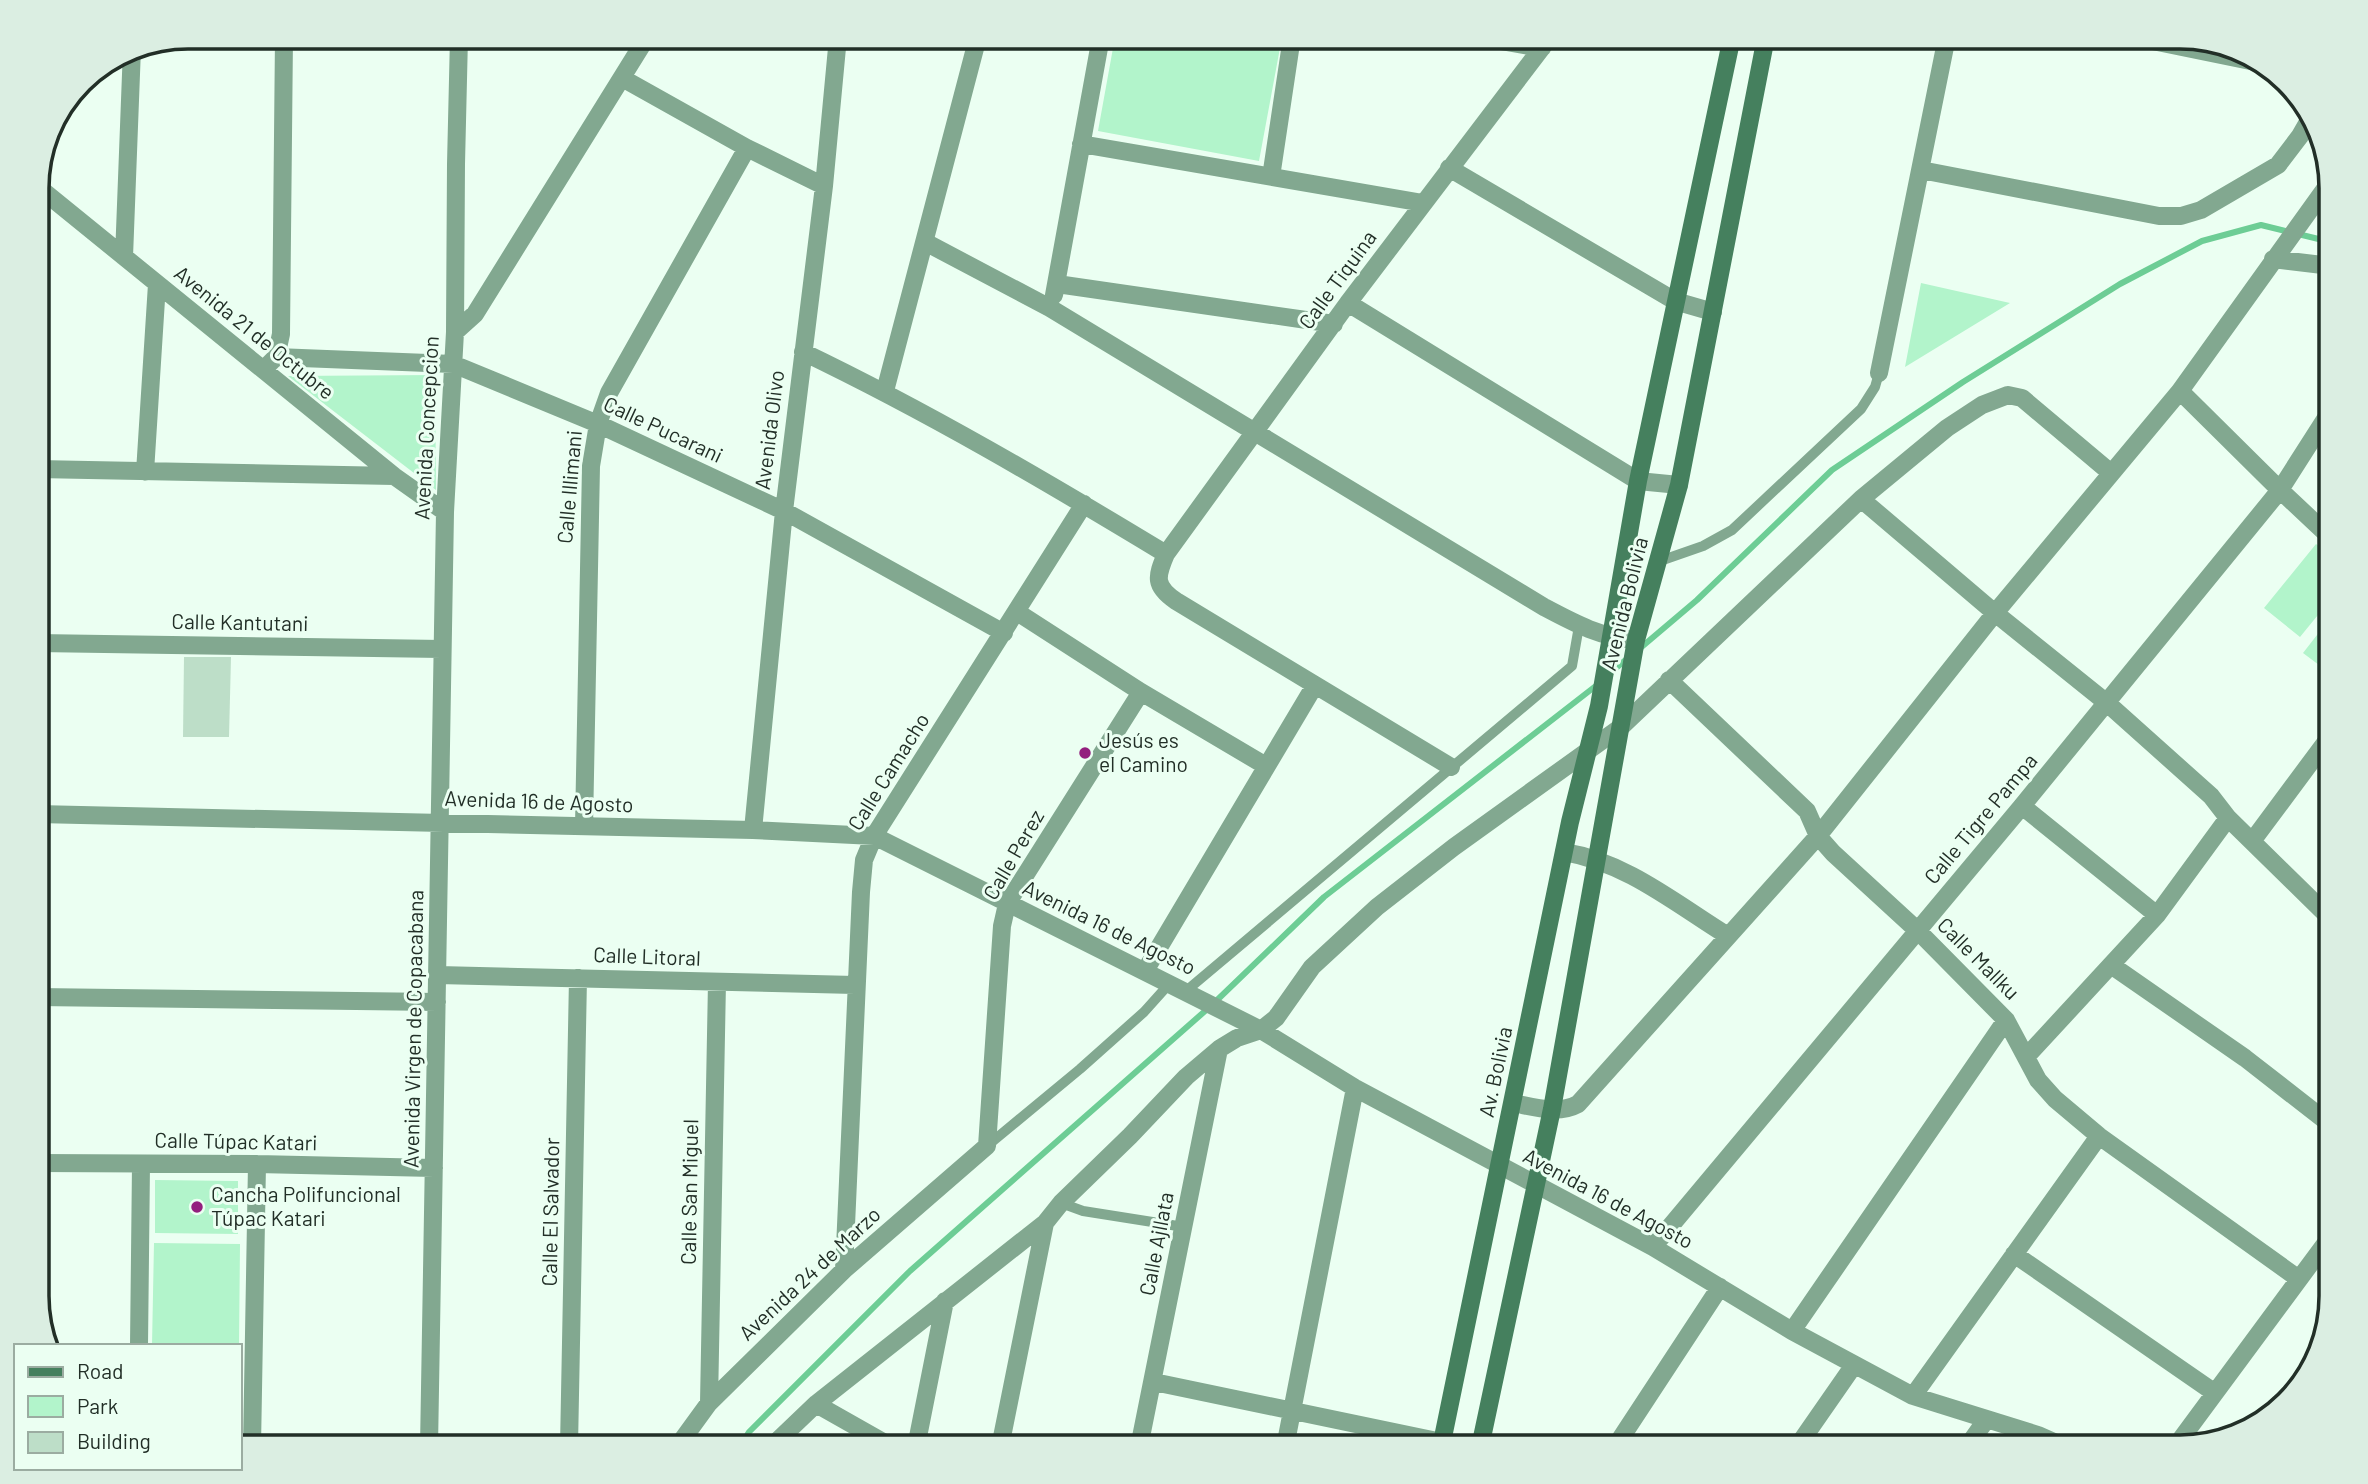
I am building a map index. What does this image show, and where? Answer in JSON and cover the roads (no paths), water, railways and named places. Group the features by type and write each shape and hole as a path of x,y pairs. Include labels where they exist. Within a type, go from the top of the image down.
{"street":[{"path":"264,370 276,357 281,334 284,49"},
{"name":"Avenida Concepcion","path":"441,822 445,512 455,332 459,49"},
{"path":"455,332 475,314 638,49"},
{"name":"Avenida Olivo","path":"753,830 784,511 824,186 837,49"},
{"path":"885,391 975,49"},
{"path":"1050,308 1058,284 1099,49"},
{"path":"1271,177 1291,49"},
{"name":"Calle Tiquina","path":"1166,554 1348,303 1541,49"},
{"name":"Avenida Bolivia","path":"1611,638 1675,301 1729,49"},
{"name":"Avenida Bolivia","path":"1535,1184 1552,1110 1636,640 1679,485 1764,49"},
{"path":"1879,373 1945,49"},
{"path":"124,257 132,61"},
{"path":"622,78 747,148 824,186"},
{"path":"1921,170 2159,216 2181,216 2201,210 2278,165 2305,127"},
{"path":"1081,144 1423,203"},
{"name":"Calle Illimani","path":"584,826 588,526 591,466 598,424 609,393 747,148"},
{"path":"1449,167 1675,301 1713,312"},
{"name":"Avenida 21 de Octubre","path":"49,196 394,476 445,512"},
{"path":"1513,1103 1552,1110 1568,1110 1578,1104 1818,836 1995,614 2180,391 2273,259 2319,201"},
{"path":"925,242 1050,308 1579,626 1611,638 1636,640"},
{"path":"2273,259 2319,265"},
{"path":"145,472 157,284"},
{"path":"1058,284 1334,324"},
{"path":"1348,303 1639,481 1679,485"},
{"path":"803,352 885,391 997,453 1166,554 1158,578 1165,593 1451,767"},
{"name":"Calle Pucarani","path":"276,357 453,364 598,424 784,511 1004,633"},
{"path":"2180,391 2319,527"},
{"path":"784,1435 816,1404 1045,1223 1061,1203 1186,1077 1219,1049 1237,1038 1261,1030 1276,1018 1312,967 1377,907 1454,847 1621,727 1861,499 1947,428 1982,405 2008,395 2022,398 2111,472"},
{"name":"Calle Tigre Pampa","path":"1653,1247 2107,703 2280,490 2319,429"},
{"path":"49,469 394,476"},
{"path":"1861,499 1995,614 2107,703 2211,796 2228,818 2319,907"},
{"name":"Calle Camacho","path":"844,1269 855,985 864,860 874,836 1084,505"},
{"path":"1017,612 1142,692 1266,766"},
{"name":"Av. Bolivia","path":"1443,1435 1570,822 1600,706 1611,638"},
{"name":"Calle Kantutani","path":"49,643 442,649"},
{"name":"Calle Mallku","path":"1669,680 1807,811 1818,836 1833,853 1918,931 2006,1020 2038,1080 2055,1099 2099,1136 2299,1279"},
{"path":"1144,971 1315,685"},
{"name":"Calle Perez","path":"987,1146 1002,926 1007,904 1142,692"},
{"path":"2253,840 2319,750"},
{"path":"2022,806 2157,915"},
{"name":"Avenida 16 de Agosto","path":"49,814 753,830 874,836 1261,1030 1355,1088 1653,1247 1854,1366 1913,1396 2038,1435"},
{"path":"2026,1057 2157,915 2228,818"},
{"name":"Avenida Virgen de Copacabana","path":"429,1435 441,822"},
{"path":"1564,852 1597,859 1632,876 1728,936"},
{"path":"2111,965 2245,1058 2319,1116"},
{"name":"Calle Litoral","path":"438,975 855,985"},
{"name":"Calle El Salvador","path":"569,1435 578,978"},
{"name":"Calle San Miguel","path":"709,1403 717,982"},
{"path":"49,997 438,1002"},
{"path":"1792,1331 2006,1020"},
{"name":"Calle Ajllata","path":"1142,1435 1219,1049"},
{"path":"1288,1435 1355,1088"},
{"path":"1913,1396 2099,1136"},
{"name":"Avenida 24 de Marzo","path":"686,1435 709,1403 844,1269 987,1146"},
{"name":"Calle Túpac Katari","path":"49,1163 434,1168"},
{"path":"139,1344 141,1164"},
{"path":"252,1435 257,1164"},
{"path":"1483,1435 1535,1184"},
{"path":"1002,1435 1045,1223"},
{"path":"2184,1435 2319,1252"},
{"path":"2014,1254 2215,1392"},
{"path":"1623,1435 1720,1287"},
{"path":"918,1435 945,1301"},
{"path":"1805,1435 1854,1366"},
{"path":"1154,1382 1401,1435"},
{"path":"816,1404 871,1435"},
{"path":"1976,1435 1986,1420"}],"lane":[{"path":"1660,561 1703,546 1732,530 1861,409 1875,387 1879,373"},
{"path":"987,1146 1144,1012 1451,767 1572,666 1579,626"},
{"path":"1061,1203 1083,1211 1184,1227"}],"waterway":[{"path":"1638,650 1697,600 1832,470 1963,382 2120,284 2202,241 2261,225 2319,239"},
{"path":"1608,675 1629,657"},
{"path":"747,1435 910,1271 1213,1004 1324,897 1597,685"}],"place":[{"name":"Jesús es el Camino","path":"1085,753"},
{"name":"Cancha Polifuncional Túpac Katari","path":"197,1207"}]}
